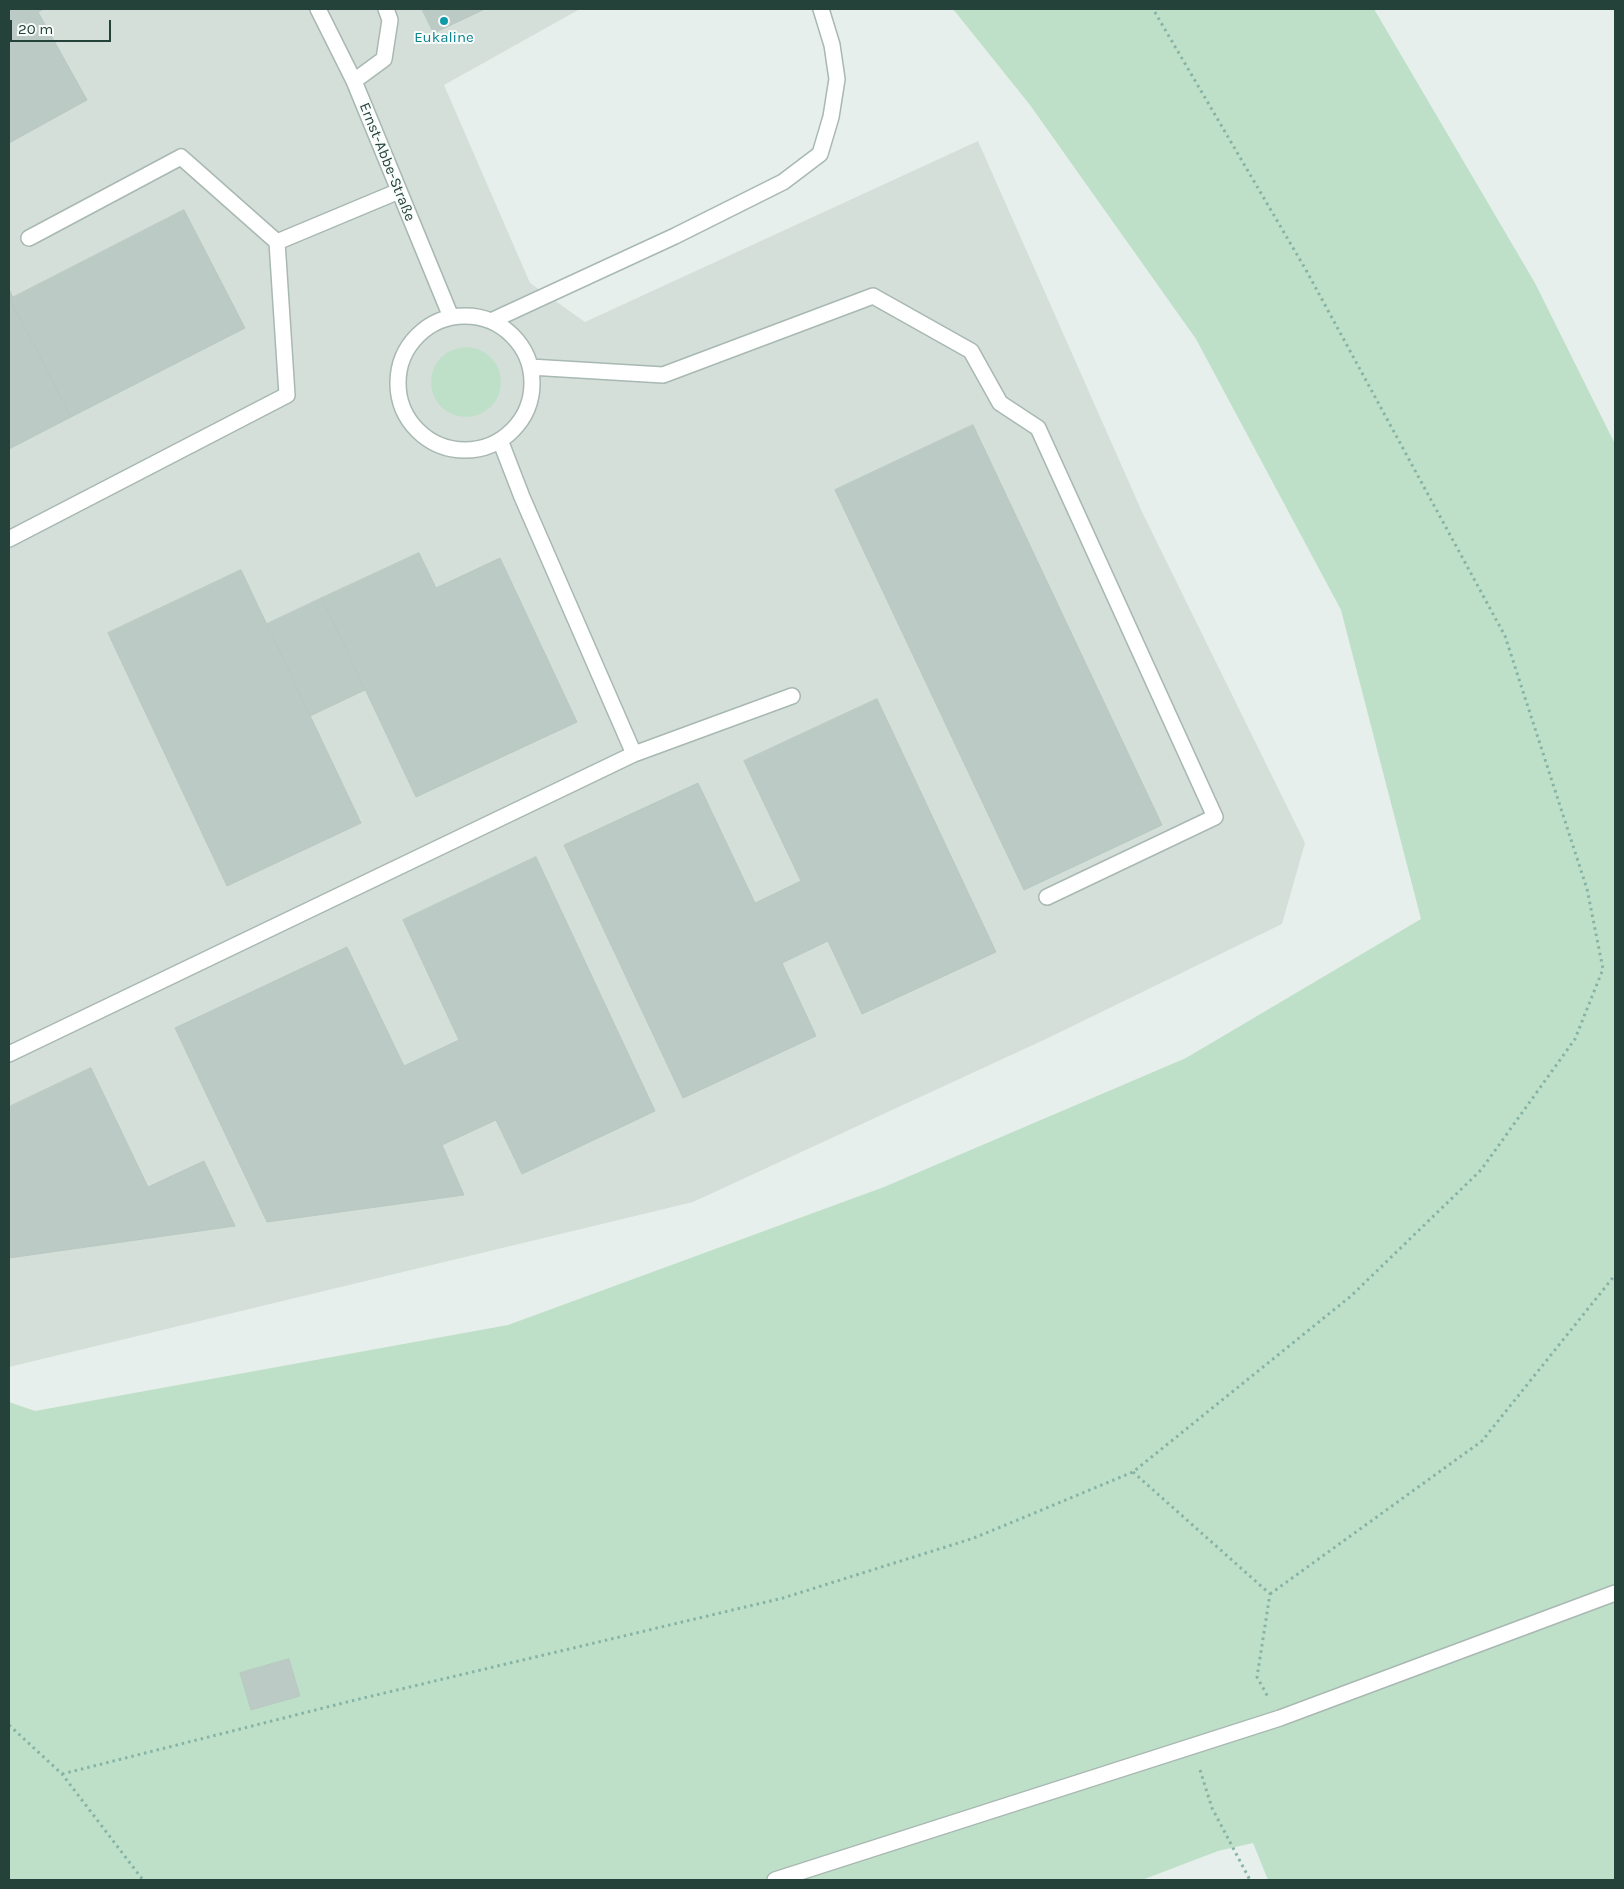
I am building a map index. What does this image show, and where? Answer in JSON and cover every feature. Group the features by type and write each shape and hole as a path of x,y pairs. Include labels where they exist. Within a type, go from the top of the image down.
{"street":[{"name":"Ernst-Abbe-Straße","path":"318,9 354,81 451,317"},
{"path":"354,81 384,60 390,20 386,9"},
{"path":"491,321 675,236 783,182 820,154 831,117 837,79 832,45 821,9"},
{"path":"9,539 287,395 277,242 181,157 29,238"},
{"path":"277,242 399,191"},
{"path":"530,367 663,375 873,296 971,351 1000,403 1038,428 1215,817 1047,897"},
{"path":"471,316 491,321 508,332 522,347 530,367 532,388 527,408 516,426 500,440 485,447 468,450 452,449 436,444 410,422 402,408 398,392 398,375 402,359 410,344 421,332 435,322 451,317 471,316"},
{"path":"500,440 522,497 634,754"},
{"path":"9,1054 634,754 792,696"},
{"path":"775,1880 1280,1718 1615,1593"}],"path":[{"path":"62,1774 355,1700 783,1598 974,1538 1133,1472 1351,1296 1481,1170 1575,1039 1603,969 1587,889 1505,636 1306,270 1152,9"},
{"path":"1280,1718 1258,1677 1270,1594 1482,1441 1615,1276"},
{"path":"1133,1472 1270,1594"},
{"path":"9,1725 62,1774 144,1880"},
{"path":"9,1731 14,1730"},
{"path":"1192,1746 1212,1808 1250,1880"}],"shaded area":[{"path":"9,9 580,9 444,85 530,283 585,322 978,141 1143,514 1305,843 1282,924 1048,1038 693,1202 9,1367"}],"green space":[{"path":"953,9 1374,9 1535,283 1615,444 1615,1880 1268,1880 1253,1843 1218,1851 1142,1880 9,1880 9,1402 35,1411 508,1325 884,1187 1186,1058 1421,919 1341,610 1196,339 1030,105"},
{"path":"466,347 485,353 495,363 501,382 495,401 485,411 466,417 447,411 437,401 431,382 437,363 447,353"}],"building":[{"path":"9,9 44,9 38,12 87,100 9,143"},
{"name":"Eukaline","path":"422,9 485,9 434,33"},
{"path":"184,210 245,328 71,417 10,299"},
{"path":"9,289 13,298 10,299 71,417 9,449"},
{"path":"973,425 1162,825 1024,890 835,490"},
{"path":"419,553 436,588 500,558 577,722 416,797 322,598"},
{"path":"241,570 361,823 227,886 108,633"},
{"path":"322,598 365,690 310,716 267,624"},
{"path":"877,699 996,952 862,1014 828,941 782,963 816,1036 683,1098 564,845 698,783 755,903 801,881 744,761"},
{"path":"536,857 655,1111 522,1174 496,1120 442,1145 464,1195 267,1222 175,1028 347,947 404,1066 459,1040 403,920"},
{"path":"91,1068 148,1187 204,1161 235,1226 9,1258 9,1107"},
{"path":"289,1659 300,1696 251,1710 240,1673"}],"place":[{"name":"Eukaline","path":"444,21"}]}
